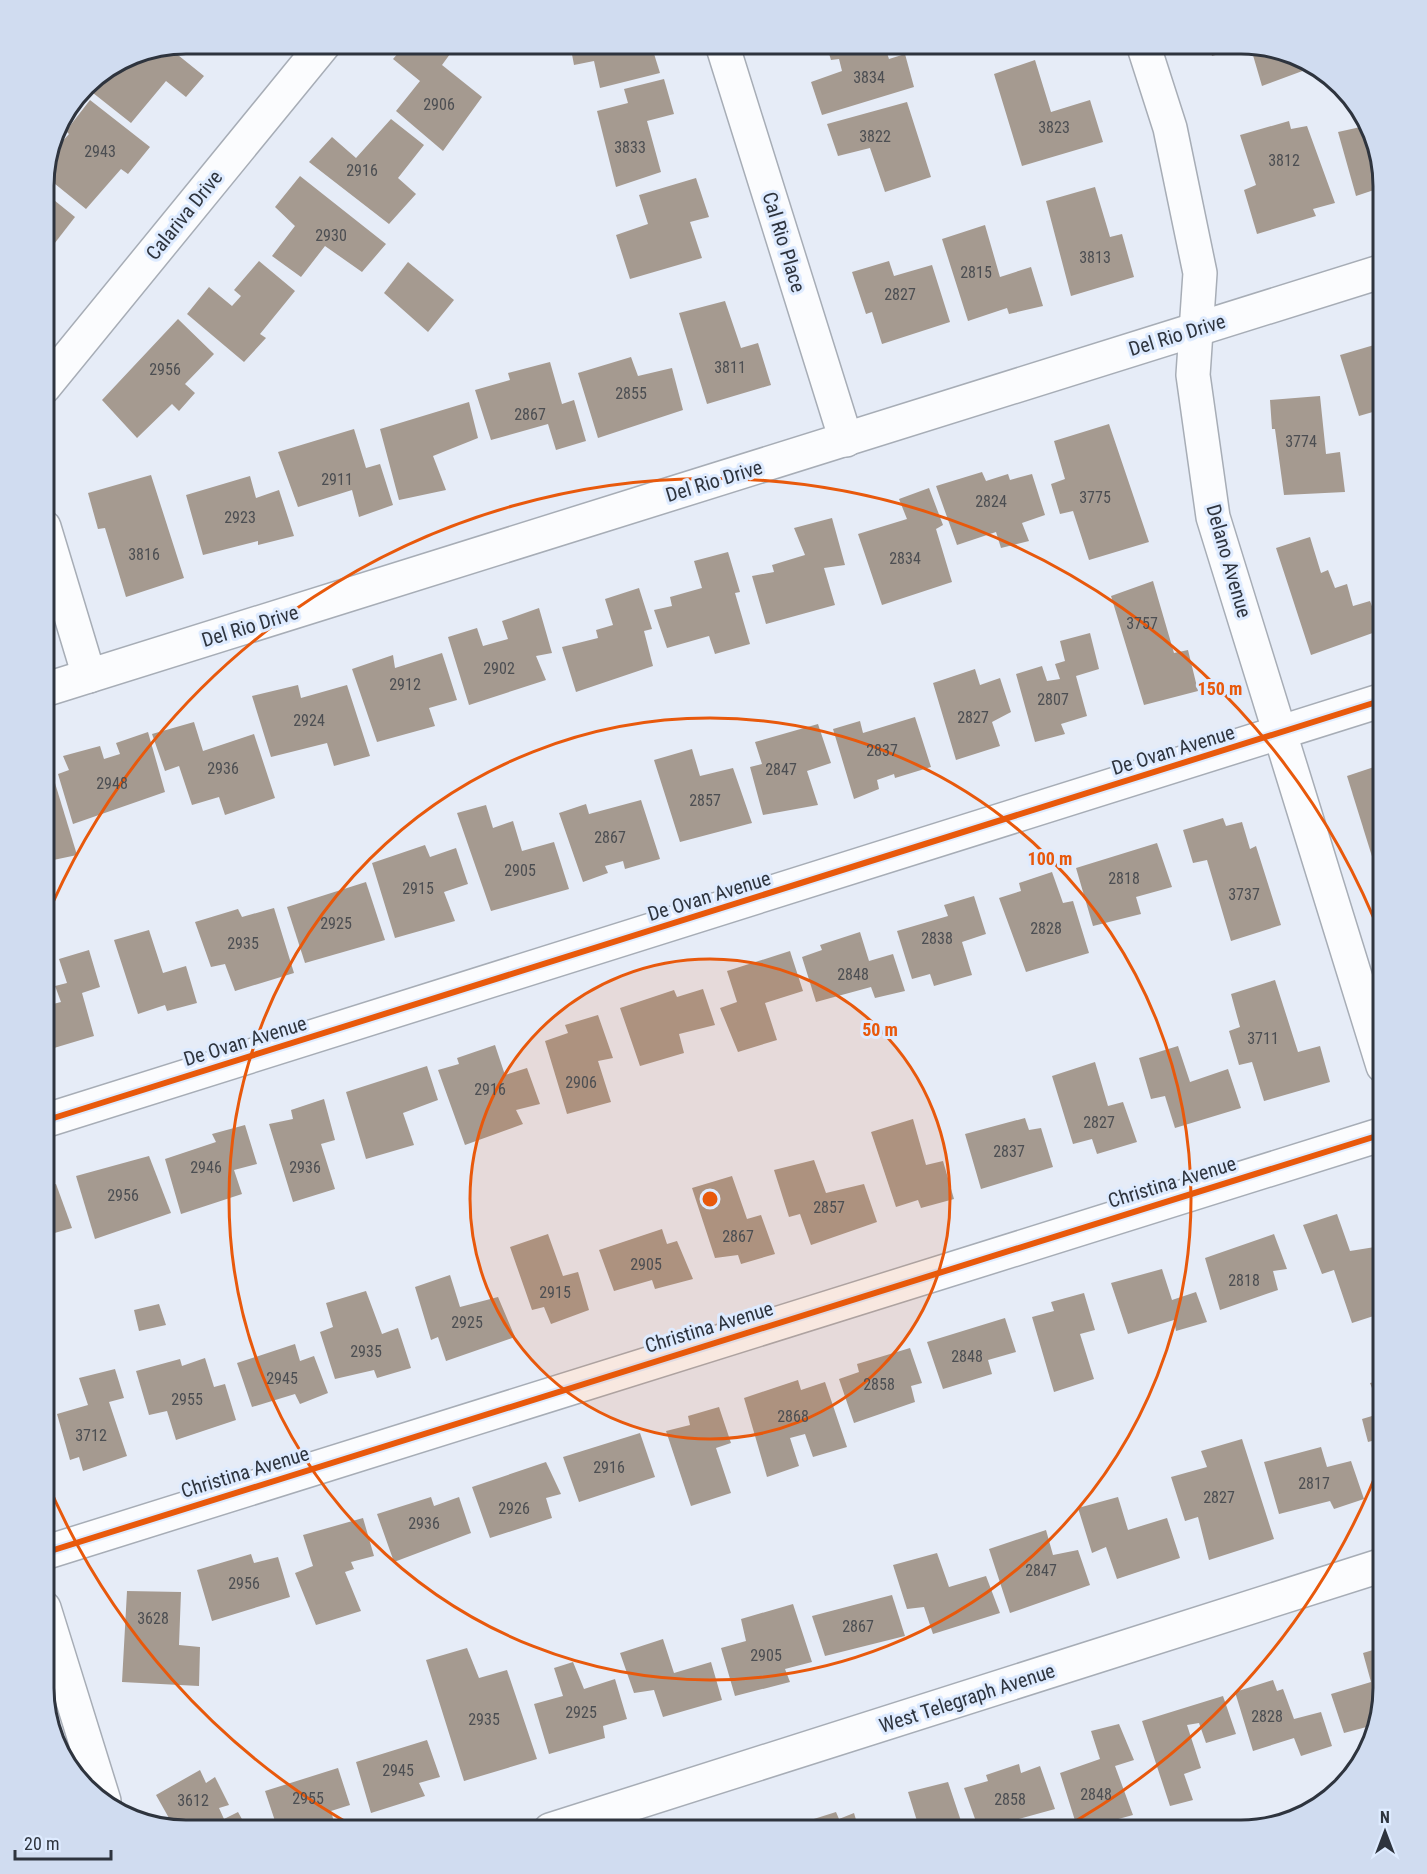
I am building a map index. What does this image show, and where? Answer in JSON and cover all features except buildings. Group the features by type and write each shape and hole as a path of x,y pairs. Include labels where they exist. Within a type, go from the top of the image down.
{"street":[{"name":"Calariva Drive","path":"54,375 316,54"},
{"name":"Cal Rio Place","path":"725,54 846,440"},
{"name":"Delano Avenue","path":"1146,54 1170,128 1200,273 1192,375 1213,517 1373,1034"},
{"name":"Del Rio Drive","path":"54,687 1373,274"},
{"path":"54,560 89,676"},
{"name":"De Ovan Avenue","path":"54,1118 1373,703"},
{"name":"Christina Avenue","path":"54,1550 1373,1137"},
{"name":"West Telegraph Avenue","path":"581,1820 1373,1568"},
{"path":"54,1640 100,1788"}],"cycle path":[{"path":"54,1118 1373,703"},
{"path":"54,1550 1373,1137"}]}
